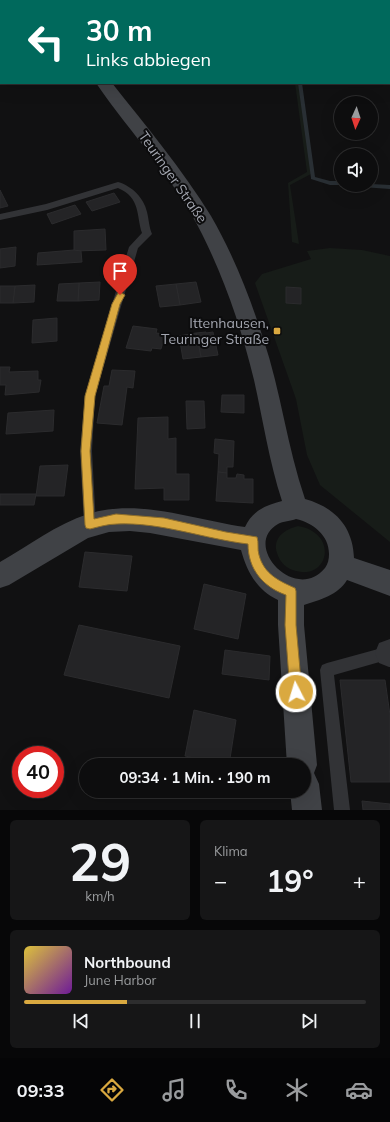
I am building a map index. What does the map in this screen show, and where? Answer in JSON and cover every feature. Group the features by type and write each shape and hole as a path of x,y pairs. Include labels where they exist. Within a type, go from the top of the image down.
{"street":[{"name":"Teuringer Straße","path":"105,84 193,202 211,234 228,272 253,339 286,482 296,508"},
{"path":"296,508 309,511 322,517 332,527 339,538 342,552 340,565 335,575 327,584 316,590 304,592 291,591 278,586 266,577 257,566 253,554 253,540 260,525 273,513 296,508"},
{"path":"0,576 43,548 90,525 116,519 164,523 226,537 253,540"},
{"path":"340,565 390,583"},
{"path":"291,591 291,625 301,758"},
{"path":"306,798 307,810"}],"lane":[{"path":"0,217 47,207 112,187 122,186 129,191 142,209 143,224 146,234 134,247 90,396 86,451 90,525"},
{"path":"342,810 328,670 390,653"}],"shaded area":[{"path":"295,84 301,84 311,174 290,185 299,244 292,242 288,183 307,172"},
{"path":"330,248 362,250 390,256 390,542 320,485 307,455 296,399 255,283 262,274 311,259 307,251"},
{"path":"298,526 311,530 320,537 324,546 325,554 322,563 316,569 307,572 296,571 287,567 280,560 276,548 278,539 284,532"}],"building":[{"path":"0,190 8,206 0,208"},
{"path":"114,193 120,202 92,211 86,202"},
{"path":"75,205 81,214 52,224 47,214"},
{"path":"105,229 106,250 74,251 74,231"},
{"path":"16,247 15,266 0,268 0,249"},
{"path":"74,250 81,251 82,262 37,265 38,253"},
{"path":"100,282 99,300 78,301 79,283"},
{"path":"196,282 201,302 180,305 176,284"},
{"path":"79,283 78,301 57,301 59,284"},
{"path":"176,284 180,305 160,307 156,286"},
{"path":"35,285 34,302 13,303 15,286"},
{"path":"0,286 15,286 13,303 0,303"},
{"path":"286,287 301,288 301,304 286,303"},
{"path":"57,318 57,341 32,343 33,320"},
{"path":"133,326 157,329 156,333 165,334 161,349 152,348 151,351 126,348"},
{"path":"213,332 218,355 201,357 196,333"},
{"path":"196,333 201,357 183,359 179,336"},
{"path":"0,367 10,367 9,372 38,371 38,380 41,380 39,392 5,395 6,385 0,385"},
{"path":"112,370 135,371 133,388 127,387 122,425 97,423 104,386 109,386"},
{"path":"222,395 244,395 244,413 221,412"},
{"path":"186,401 204,401 205,428 187,429"},
{"path":"54,410 53,431 6,434 8,413"},
{"path":"168,417 168,439 176,438 176,474 189,474 189,500 164,500 164,488 135,489 138,418"},
{"path":"215,439 234,441 233,467 227,467 227,473 218,472 219,454 214,453"},
{"path":"68,465 64,496 36,496 40,466"},
{"path":"218,472 227,473 227,478 236,478 237,474 244,475 244,479 253,479 253,503 216,501"},
{"path":"0,494 36,494 34,505 0,505"},
{"path":"85,552 132,556 127,591 79,587"},
{"path":"204,584 246,594 238,639 194,629"},
{"path":"79,625 180,646 169,698 64,675"},
{"path":"225,650 270,656 269,680 222,674"},
{"path":"340,680 385,680 390,715 390,782 351,782"},
{"path":"194,710 236,720 230,758 195,758 185,756"},
{"path":"362,801 390,804 390,810 363,810"}],"waterway":[{"path":"300,84 313,178 334,183"},
{"path":"378,186 390,187"}],"place":[{"name":"Ittenhausen, Teuringer Straße","path":"277,331"}],"route":[{"path":"120,295 116,304 90,396 86,451 90,525 116,519 164,523 226,537 253,540 253,554 257,566 266,577 278,586 291,591 291,625 296,692"}]}
